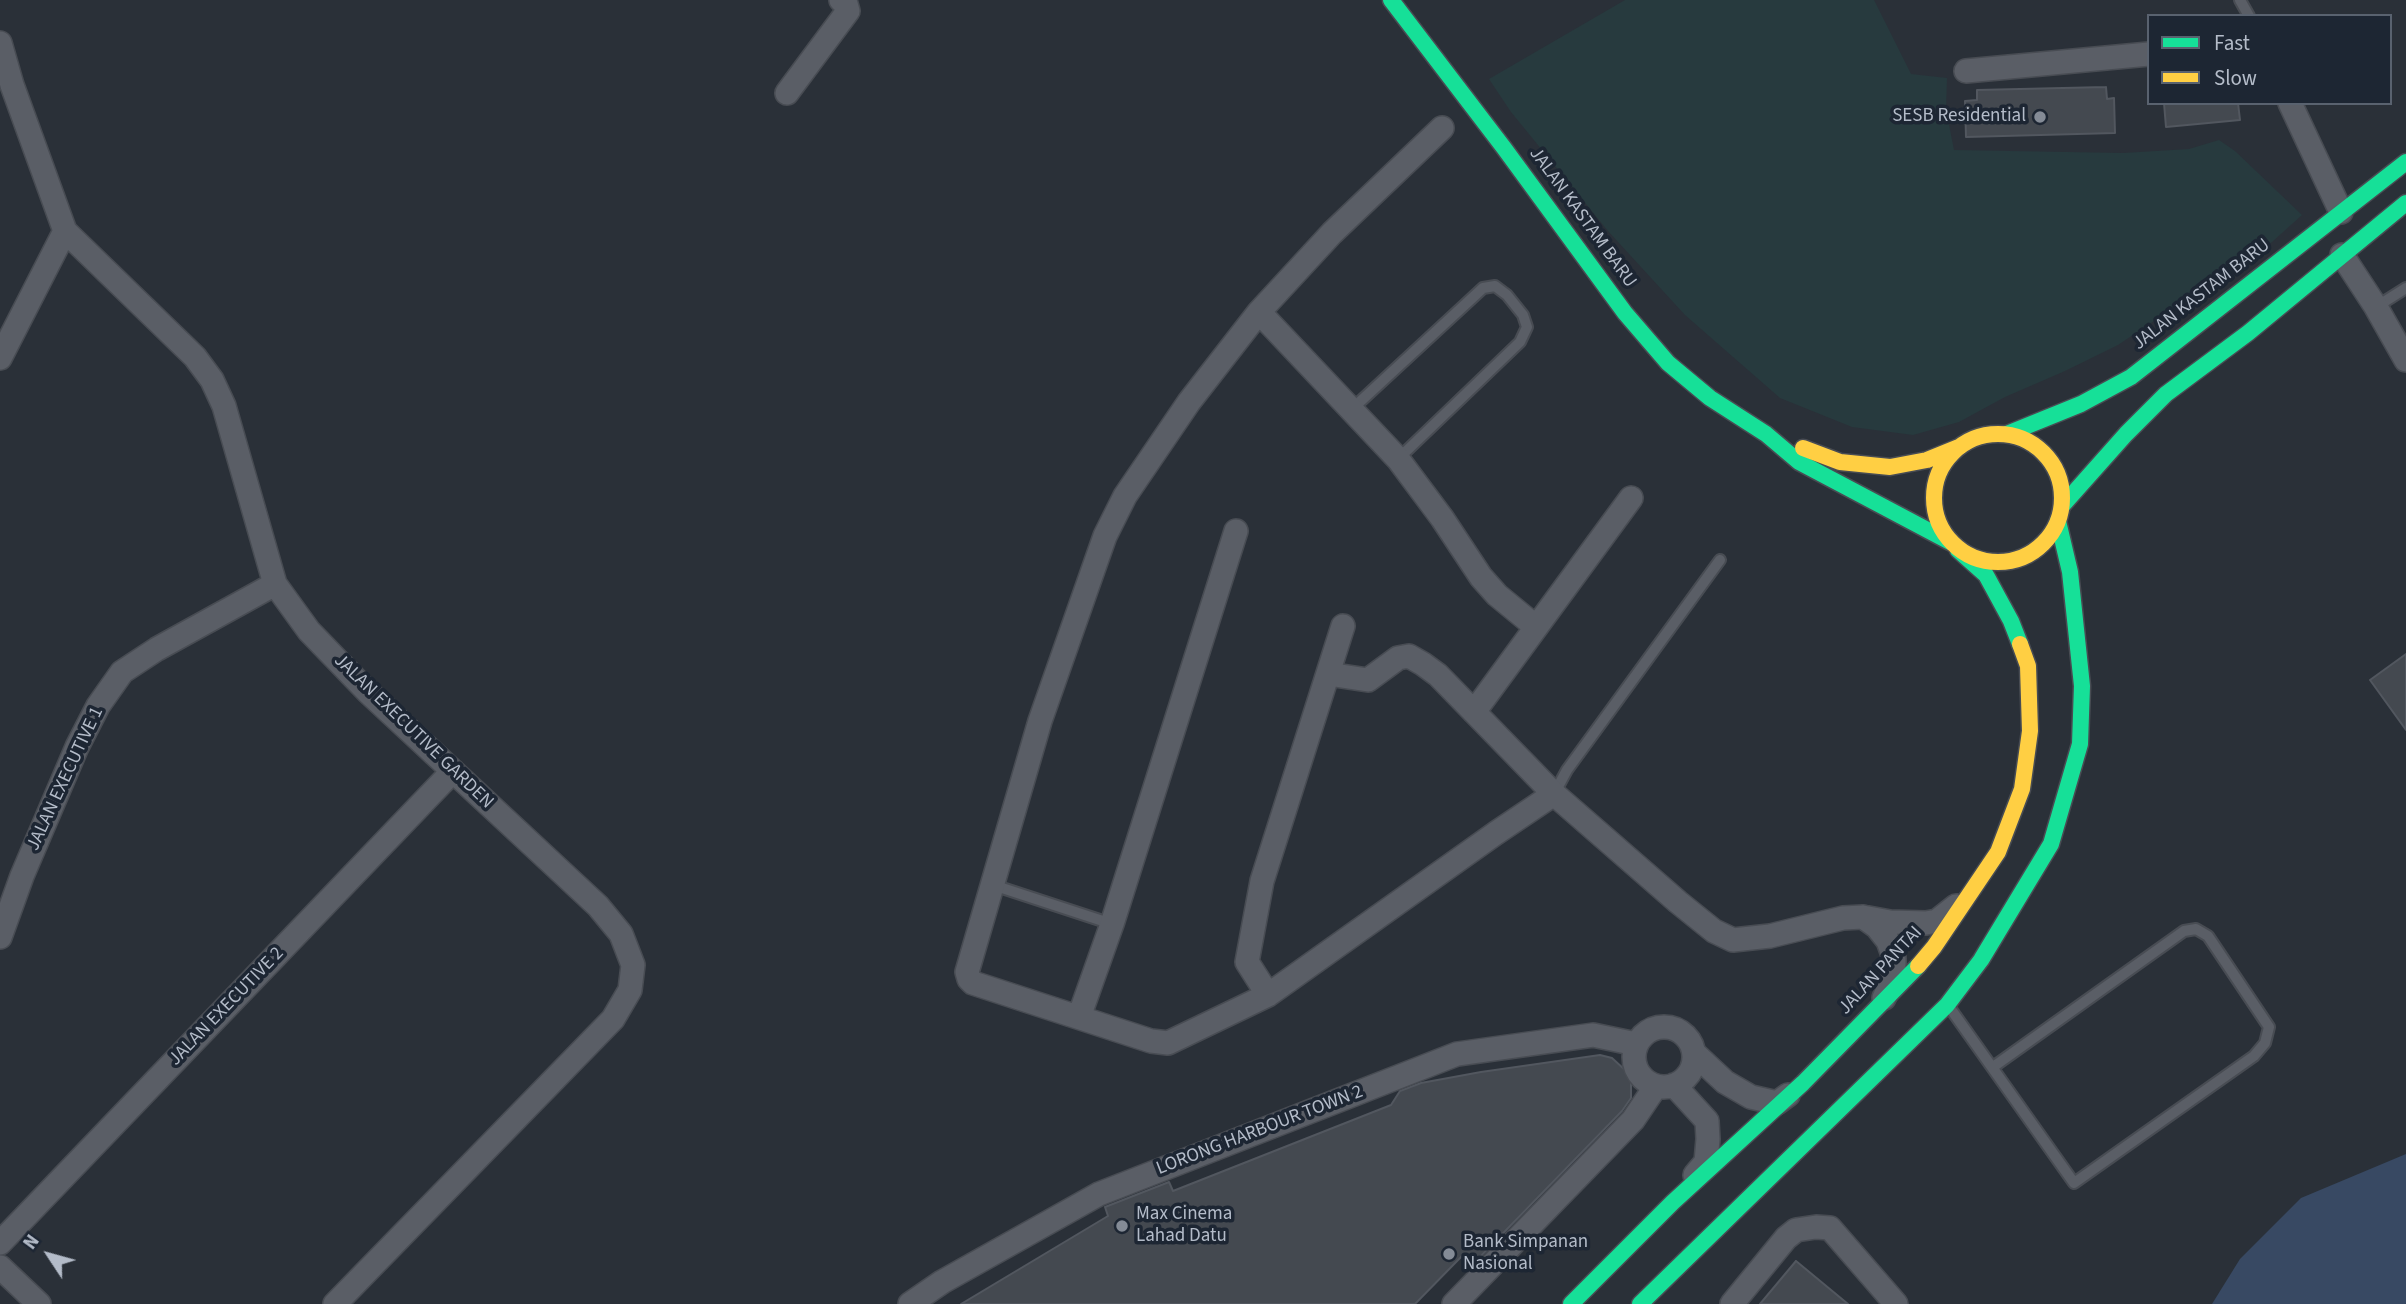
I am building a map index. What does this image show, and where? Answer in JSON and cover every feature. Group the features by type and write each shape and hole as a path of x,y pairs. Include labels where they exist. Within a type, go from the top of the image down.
{"street":[{"path":"787,93 848,11 841,0"},
{"name":"JALAN KASTAM BARU","path":"1391,0 1625,313 1668,363 1710,398 1766,434 1799,462 1954,546"},
{"name":"JALAN EXECUTIVE GARDEN","path":"0,44 6,76 65,231 195,357 212,380 224,406 275,584 309,631 368,692 598,906 621,934 633,965 630,990 613,1018 335,1304"},
{"path":"1966,71 2147,54"},
{"path":"2291,105 2341,212"},
{"path":"1442,128 1332,233 1259,312 1189,401 1125,496 1105,536 1040,721 967,972 969,979 1151,1041 1168,1043 1268,996 1554,794"},
{"name":"JALAN KASTAM BARU","path":"2007,435 2081,404 2131,377 2406,162"},
{"path":"1640,1304 1947,1005 1982,960 2051,844 2080,744 2082,686 2070,572 2060,514 2062,486 2055,467 2043,452 2026,440 2007,435 1991,434 1974,438 1960,446 1945,462 1935,481 1933,503 1938,524 1954,546 1976,559 1995,563 2015,561 2033,552 2048,539 2060,514 2126,433 2166,394 2248,333 2406,203"},
{"path":"0,358 65,231"},
{"path":"2342,255 2406,360"},
{"path":"1259,312 1398,459 1443,518 1481,577 1536,627"},
{"name":"JALAN KASTAM BARU","path":"1766,434 1840,462 1890,467 1927,460 1960,446"},
{"path":"1474,712 1631,498"},
{"path":"1079,1017 1112,924 1236,531"},
{"name":"JALAN PANTAI","path":"1571,1304 1673,1202 1803,1083 1921,964 1974,891 1998,852 2022,789 2030,732 2028,666 2011,621 1986,575 1954,546"},
{"name":"JALAN EXECUTIVE 1","path":"0,937 22,876 77,747 98,706 122,672 157,649 275,584"},
{"path":"1268,996 1247,962 1262,881 1343,626"},
{"path":"1328,674 1368,680 1398,658 1409,656 1438,675 1554,794 1678,902 1714,931 1733,940 1770,936 1826,922 1863,917 1910,923 1937,921 1974,891"},
{"name":"JALAN EXECUTIVE 2","path":"0,1243 453,771"},
{"path":"1863,917 1877,927 1888,941 1894,958 1894,975 1888,993 1878,1007"},
{"path":"1673,1202 1706,1162 1709,1139 1707,1121 1665,1086 1639,1074 1633,1055 1636,1044 1650,1029 1669,1026 1686,1036 1694,1054 1725,1082 1751,1097 1777,1103 1803,1083"},
{"name":"LORONG HARBOUR TOWN 2","path":"910,1304 942,1282 1099,1194 1457,1054 1593,1035 1636,1044"},
{"path":"1454,1304 1665,1086 1683,1081 1689,1073 1694,1054"},
{"path":"1732,1304 1786,1238 1796,1230 1806,1227 1830,1228 1884,1299"},
{"path":"0,1267 39,1304"}],"lane":[{"path":"1351,410 1483,288 1495,286 1507,295 1523,315 1527,327 1520,342 1398,459"},
{"path":"2376,307 2406,288"},
{"path":"1554,794 1567,770 1720,560"},
{"path":"993,885 1112,924"},
{"path":"1947,1005 2074,1183 2253,1056 2265,1044 2269,1027 2208,936 2196,929 2184,931 1993,1067"}],"green space":[{"path":"1625,0 1874,0 1911,74 1947,78 1946,109 1954,150 2123,153 2189,149 2219,140 2235,151 2302,215 2272,242 2118,345 2005,397 1959,422 1913,435 1852,427 1780,398 1685,315 1608,231 1511,112 1489,79"}],"water":[{"path":"2406,1154 2406,1304 2212,1304 2240,1259 2301,1198"}],"building":[{"name":"SESB Residential","path":"2106,87 2107,99 2114,98 2115,133 1966,137 1965,101 1977,100 1977,90"},
{"path":"2164,105 2238,105 2240,120 2166,127"},
{"path":"2406,654 2406,730 2370,680"},
{"path":"1600,1055 1612,1058 1625,1070 1631,1081 1631,1098 1622,1111 1478,1259 1462,1256 1415,1304 961,1304 1108,1216 1105,1207 1169,1182 1173,1191 1391,1105 1400,1091 1421,1083 1481,1072"},
{"path":"1796,1261 1848,1304 1760,1304"}],"traffic: fast":[{"path":"1391,0 1625,313 1668,363 1710,398 1766,434 1799,462 1950,542"},
{"path":"2007,434 2081,404 2131,377 2406,162"},
{"path":"2062,506 2166,394 2248,333 2406,203"},
{"path":"1640,1304 1947,1005 1981,960 2051,844 2080,744 2082,686 2070,572 2058,521"},
{"path":"1958,550 1986,575 2020,644"},
{"path":"1571,1304 1673,1202 1803,1083 1918,966"}],"traffic: slow":[{"path":"1998,434 2023,439 2043,453 2057,473 2062,498 2057,523 2043,543 2023,557 1998,562 1973,557 1953,543 1939,523 1934,498 1939,473 1953,453 1973,439 1998,434"},
{"path":"1803,448 1840,462 1890,467 1927,460 1959,447"},
{"path":"1918,966 1934,947 1998,852 2022,789 2030,731 2028,666 2020,644"}],"place":[{"name":"SESB Residential","path":"2040,117"},
{"name":"Max Cinema Lahad Datu","path":"1122,1226"},
{"name":"Bank Simpanan Nasional","path":"1449,1254"}]}
